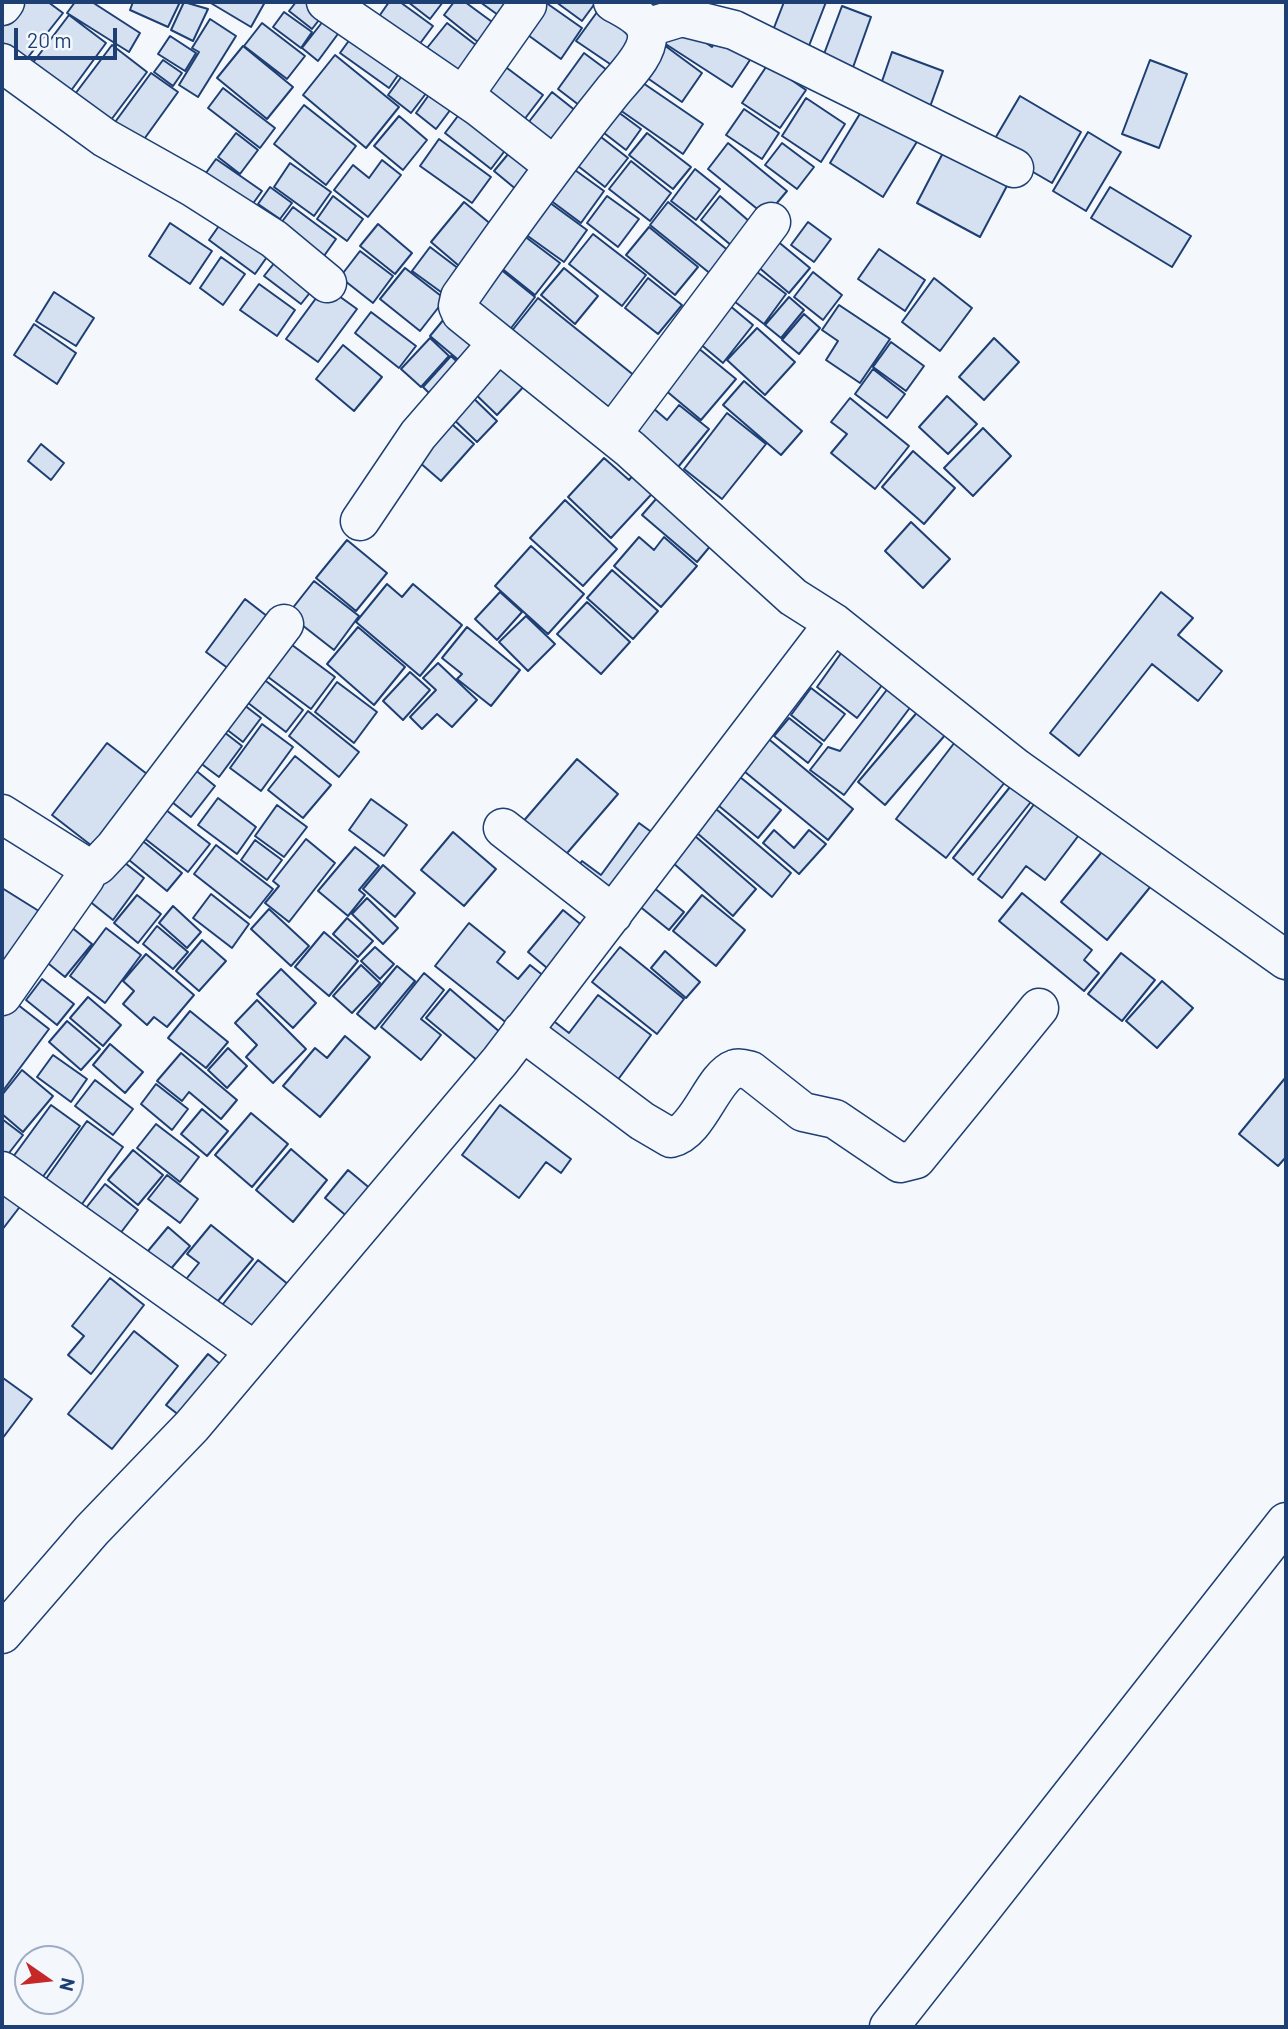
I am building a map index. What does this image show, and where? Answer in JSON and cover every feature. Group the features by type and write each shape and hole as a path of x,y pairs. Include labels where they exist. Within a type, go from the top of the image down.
{"street":[{"path":"326,2 463,96 553,165"},
{"path":"463,96 527,5"},
{"path":"1014,167 734,30 682,18 633,17 646,45 635,64 553,165 460,297 458,306 461,313 496,345 612,434 793,597 834,623 1016,768 1286,960"},
{"path":"2,63 105,138 194,188 274,239 327,283"},
{"path":"612,434 771,222"},
{"path":"360,521 418,435 496,345"},
{"path":"2,1634 92,1530 192,1426 253,1350 361,1227 613,915 834,623"},
{"path":"85,872 98,865 114,847 284,624"},
{"path":"2,814 80,863 85,872 84,883 2,996"},
{"path":"503,828 613,915"},
{"path":"522,1031 642,1121 671,1138 685,1130 728,1074 741,1069 751,1071 803,1112 835,1119 900,1163 916,1159 1039,1008"},
{"path":"2,1171 253,1350"},
{"path":"888,2027 1286,1522"}],"building":[{"path":"15,2 48,2 63,13 25,61 2,42 2,19"},
{"path":"75,2 92,2 140,33 129,52 67,13"},
{"path":"133,2 180,2 168,27 130,10"},
{"path":"184,2 208,9 193,41 171,30"},
{"path":"209,2 265,2 251,27"},
{"path":"296,2 321,2 329,7 312,29 289,11"},
{"path":"389,2 400,2 433,26 413,53 373,25"},
{"path":"408,2 443,2 430,19"},
{"path":"454,2 465,2 499,27 484,47 444,15"},
{"path":"480,2 519,2 505,20"},
{"path":"545,2 582,28 561,59 521,30"},
{"path":"556,2 596,2 582,21"},
{"path":"784,2 826,2 807,51 770,38"},
{"path":"842,6 871,17 851,73 821,62"},
{"path":"600,8 638,36 616,68 576,41"},
{"path":"331,11 346,23 318,61 302,48"},
{"path":"284,12 312,32 301,48 273,27"},
{"path":"69,15 106,43 70,92 32,64"},
{"path":"210,19 236,36 198,97 179,85 199,52 192,48"},
{"path":"262,23 305,56 287,79 244,46"},
{"path":"447,23 485,52 457,87 419,58"},
{"path":"677,23 712,47 717,39 750,60 732,87 664,43"},
{"path":"358,28 407,62 389,88 340,53"},
{"path":"170,36 196,53 185,71 158,54"},
{"path":"112,45 147,72 105,128 69,102"},
{"path":"664,45 702,73 682,102 643,75"},
{"path":"243,46 293,87 267,119 217,78"},
{"path":"892,52 943,71 927,115 877,96"},
{"path":"584,53 615,76 588,112 558,89"},
{"path":"335,55 399,107 366,148 303,95"},
{"path":"163,60 182,73 173,86 154,72"},
{"path":"1150,60 1187,74 1159,148 1122,134"},
{"path":"499,62 543,95 517,129 474,97"},
{"path":"768,64 806,90 780,128 742,103"},
{"path":"410,65 434,83 411,113 388,95"},
{"path":"151,73 178,92 137,149 110,129"},
{"path":"640,81 703,124 683,154 620,110"},
{"path":"436,85 457,101 436,129 416,113"},
{"path":"223,88 275,128 260,148 208,108"},
{"path":"552,92 581,115 550,155 521,132"},
{"path":"1020,96 1081,132 1052,183 990,147"},
{"path":"806,98 845,124 821,162 782,136"},
{"path":"467,104 513,140 491,169 445,133"},
{"path":"304,105 356,146 326,185 274,144"},
{"path":"610,106 641,129 626,150 595,126"},
{"path":"864,107 918,140 883,197 830,163"},
{"path":"744,109 779,133 762,159 726,135"},
{"path":"399,116 427,140 403,170 374,146"},
{"path":"592,130 628,158 605,187 569,159"},
{"path":"1088,132 1121,152 1086,211 1053,191"},
{"path":"236,133 258,150 240,174 218,157"},
{"path":"647,133 691,167 673,189 629,155"},
{"path":"439,139 491,177 472,203 420,166"},
{"path":"728,143 787,191 766,216 708,169"},
{"path":"782,143 814,167 797,189 765,165"},
{"path":"514,147 542,170 523,195 494,171"},
{"path":"945,149 1009,182 980,237 917,203"},
{"path":"216,159 262,191 244,216 198,184"},
{"path":"382,160 401,175 368,217 334,190 353,165 369,178"},
{"path":"631,161 671,193 650,221 609,189"},
{"path":"290,163 331,192 314,216 274,187"},
{"path":"568,165 604,191 581,223 546,197"},
{"path":"695,169 720,189 696,220 671,201"},
{"path":"270,187 292,203 280,219 258,204"},
{"path":"1110,187 1191,236 1172,267 1091,218"},
{"path":"333,196 363,219 347,241 317,219"},
{"path":"607,196 639,219 618,247 587,223"},
{"path":"720,196 757,228 738,251 701,220"},
{"path":"542,197 587,230 564,262 518,229"},
{"path":"464,202 498,230 465,271 431,242"},
{"path":"668,202 735,256 717,279 650,225"},
{"path":"293,207 336,239 319,263 275,231"},
{"path":"228,213 274,247 255,274 209,240"},
{"path":"808,222 831,239 814,262 791,245"},
{"path":"170,223 212,251 190,284 149,256"},
{"path":"378,224 412,253 395,274 360,246"},
{"path":"649,227 698,267 675,295 626,255"},
{"path":"519,232 560,263 535,295 495,263"},
{"path":"593,234 646,275 622,306 569,264"},
{"path":"770,235 810,268 789,293 750,260"},
{"path":"430,247 459,269 441,292 412,271"},
{"path":"879,249 925,280 905,311 858,279"},
{"path":"360,251 393,276 373,303 340,277"},
{"path":"283,252 320,280 301,304 264,276"},
{"path":"221,257 245,274 223,305 200,288"},
{"path":"744,262 786,294 764,324 722,292"},
{"path":"494,264 535,297 505,336 463,303"},
{"path":"405,268 445,299 420,331 380,299"},
{"path":"564,268 598,296 575,324 541,295"},
{"path":"813,272 842,295 823,320 794,297"},
{"path":"648,278 682,305 658,334 625,308"},
{"path":"934,278 972,308 940,351 902,322"},
{"path":"259,284 295,310 277,336 240,310"},
{"path":"325,286 357,309 318,362 286,339"},
{"path":"54,292 94,318 76,346 36,321"},
{"path":"789,297 804,310 781,338 765,325"},
{"path":"538,298 646,385 611,429 503,342"},
{"path":"723,300 753,325 723,363 692,337"},
{"path":"839,305 890,339 860,383 826,360 838,341 822,330"},
{"path":"371,312 416,346 399,368 355,333"},
{"path":"449,313 487,346 468,368 430,336"},
{"path":"804,314 820,328 799,354 782,340"},
{"path":"34,324 76,353 57,384 14,355"},
{"path":"757,328 795,362 765,395 727,360"},
{"path":"430,338 449,356 421,387 401,369"},
{"path":"994,338 1019,362 984,400 959,377"},
{"path":"891,342 924,366 906,391 873,367"},
{"path":"692,343 736,379 701,420 658,384"},
{"path":"343,345 382,377 354,411 316,379"},
{"path":"451,356 469,373 440,404 423,387"},
{"path":"500,356 528,382 497,415 469,388"},
{"path":"873,369 905,394 887,418 855,394"},
{"path":"744,381 802,431 781,455 723,405"},
{"path":"465,390 497,421 477,442 445,411"},
{"path":"947,396 977,424 948,454 919,427"},
{"path":"850,398 909,446 875,489 831,453 847,434 831,422"},
{"path":"646,402 667,420 679,405 709,429 670,477 618,436"},
{"path":"727,413 766,444 722,499 684,469"},
{"path":"444,417 474,444 441,481 411,455"},
{"path":"983,428 1011,456 973,496 944,468"},
{"path":"41,444 64,463 51,480 28,461"},
{"path":"913,451 955,488 924,524 882,487"},
{"path":"604,458 629,480 641,466 661,484 611,538 568,497"},
{"path":"663,491 717,538 697,562 642,515"},
{"path":"565,500 617,549 583,586 530,538"},
{"path":"911,522 950,559 923,588 885,551"},
{"path":"639,537 654,550 664,537 697,566 661,607 614,566"},
{"path":"347,540 387,573 356,611 316,578"},
{"path":"531,546 584,594 548,634 495,586"},
{"path":"612,570 658,611 633,639 587,598"},
{"path":"314,581 359,616 334,650 288,614"},
{"path":"387,584 402,597 413,584 462,625 420,676 356,622"},
{"path":"500,592 522,612 497,640 475,619"},
{"path":"1161,592 1193,618 1178,635 1222,671 1198,701 1152,664 1079,756 1050,733"},
{"path":"245,599 272,620 233,672 206,652"},
{"path":"587,602 630,642 601,674 557,634"},
{"path":"526,616 555,644 528,671 499,642"},
{"path":"358,627 405,667 374,705 327,664"},
{"path":"467,627 520,670 491,706 457,679 462,674 442,658"},
{"path":"280,636 335,677 311,709 256,668"},
{"path":"844,649 886,680 857,718 817,687"},
{"path":"438,663 477,700 452,727 437,714 422,729 410,717 436,690 423,678"},
{"path":"410,672 430,690 403,720 383,701"},
{"path":"257,674 303,710 286,732 239,696"},
{"path":"337,682 377,712 354,743 315,712"},
{"path":"892,683 915,701 844,795 810,770 828,747 840,751"},
{"path":"811,688 845,714 824,741 791,715"},
{"path":"235,698 261,718 243,742 217,722"},
{"path":"925,703 952,727 885,805 858,782"},
{"path":"308,711 359,752 339,777 289,736"},
{"path":"789,718 822,744 808,763 774,736"},
{"path":"262,724 293,747 261,791 230,768"},
{"path":"215,725 242,746 219,777 191,756"},
{"path":"765,736 853,809 828,840 739,767"},
{"path":"955,742 1005,782 946,858 896,819"},
{"path":"107,743 156,781 101,853 52,815"},
{"path":"295,756 331,785 303,818 268,790"},
{"path":"577,759 618,794 562,859 521,824"},
{"path":"188,764 215,786 191,817 163,795"},
{"path":"735,773 781,810 758,838 713,801"},
{"path":"1014,782 1034,798 973,875 953,858"},
{"path":"1041,795 1085,827 1045,880 1026,866 1002,898 978,879"},
{"path":"218,798 256,827 237,854 198,825"},
{"path":"371,799 407,825 384,856 349,830"},
{"path":"157,803 210,844 188,872 135,831"},
{"path":"709,803 791,873 772,897 690,827"},
{"path":"277,805 307,827 284,857 255,836"},
{"path":"639,823 657,836 616,892 571,876 582,861 601,875"},
{"path":"774,830 794,848 809,830 826,844 799,874 763,843"},
{"path":"453,832 496,869 464,906 421,870"},
{"path":"133,833 182,873 167,891 118,851"},
{"path":"695,836 756,889 733,916 672,862"},
{"path":"306,839 335,863 289,922 265,903 279,886 273,881"},
{"path":"255,840 282,860 267,880 241,860"},
{"path":"216,845 273,889 250,918 194,874"},
{"path":"355,847 379,866 359,890 365,895 348,916 318,891"},
{"path":"1105,848 1151,886 1107,940 1061,902"},
{"path":"115,855 144,878 113,920 83,896"},
{"path":"383,865 415,893 395,917 363,889"},
{"path":"648,883 684,912 669,930 633,901"},
{"path":"2,888 42,913 2,968"},
{"path":"1022,893 1092,950 1084,960 1099,973 1084,991 999,921"},
{"path":"211,894 249,924 232,948 193,918"},
{"path":"137,895 161,914 138,943 114,923"},
{"path":"702,895 745,930 716,966 673,931"},
{"path":"367,898 398,928 383,944 352,914"},
{"path":"173,906 201,932 187,948 159,923"},
{"path":"269,909 309,946 291,966 251,929"},
{"path":"563,910 589,931 553,973 528,952"},
{"path":"347,918 373,941 358,957 333,934"},
{"path":"65,922 92,944 65,977 39,956"},
{"path":"469,923 505,952 497,962 518,979 530,965 550,981 513,1028 435,966"},
{"path":"157,926 188,952 173,969 143,944"},
{"path":"106,928 141,955 105,1003 70,976"},
{"path":"324,932 358,961 329,996 295,967"},
{"path":"202,940 226,961 199,991 176,971"},
{"path":"375,947 394,964 380,979 361,961"},
{"path":"620,947 684,999 657,1034 592,982"},
{"path":"665,951 700,982 686,998 651,968"},
{"path":"1121,953 1155,980 1122,1021 1088,994"},
{"path":"146,954 194,995 167,1027 154,1017 147,1025 123,1004 134,991 123,981"},
{"path":"361,965 380,983 352,1013 333,996"},
{"path":"397,966 415,981 375,1029 357,1014"},
{"path":"281,969 316,1003 293,1028 257,994"},
{"path":"424,973 444,990 421,1019 441,1035 421,1060 381,1027"},
{"path":"42,979 74,1004 57,1025 26,1000"},
{"path":"1162,981 1193,1008 1157,1048 1126,1021"},
{"path":"450,989 501,1033 478,1061 426,1018"},
{"path":"598,995 651,1035 611,1089 539,1034 551,1019 569,1033"},
{"path":"88,997 121,1025 103,1046 70,1018"},
{"path":"257,1000 306,1049 273,1083 246,1057 257,1045 235,1023"},
{"path":"13,1001 49,1029 2,1092 2,1016"},
{"path":"190,1011 228,1042 206,1068 168,1038"},
{"path":"67,1021 100,1049 81,1070 49,1042"},
{"path":"345,1036 370,1057 320,1117 283,1086 315,1048 327,1058"},
{"path":"110,1044 143,1072 125,1093 93,1065"},
{"path":"228,1048 247,1066 227,1088 208,1070"},
{"path":"181,1053 237,1100 221,1119 189,1092 182,1101 157,1081"},
{"path":"53,1055 87,1079 71,1102 37,1077"},
{"path":"22,1070 53,1096 23,1132 2,1114 2,1095"},
{"path":"1286,1077 1286,1157 1278,1166 1239,1134"},
{"path":"95,1080 133,1109 113,1135 75,1106"},
{"path":"156,1084 188,1109 172,1130 141,1104"},
{"path":"51,1105 80,1126 39,1182 10,1161"},
{"path":"500,1105 571,1159 561,1173 546,1162 519,1198 462,1155"},
{"path":"202,1109 228,1131 207,1156 181,1134"},
{"path":"251,1113 288,1144 252,1187 215,1155"},
{"path":"2,1119 23,1135 2,1162"},
{"path":"87,1121 123,1147 77,1211 41,1186"},
{"path":"156,1124 199,1157 180,1182 137,1148"},
{"path":"291,1149 327,1180 293,1222 256,1190"},
{"path":"133,1150 163,1175 138,1205 108,1180"},
{"path":"348,1170 378,1195 355,1223 325,1198"},
{"path":"167,1175 198,1199 180,1223 148,1199"},
{"path":"2,1182 25,1200 2,1230"},
{"path":"105,1184 138,1210 116,1239 82,1213"},
{"path":"211,1225 253,1259 213,1307 183,1283 199,1263 187,1254"},
{"path":"168,1227 190,1246 165,1276 143,1257"},
{"path":"258,1260 289,1285 249,1333 219,1309"},
{"path":"110,1278 144,1305 91,1374 68,1355 84,1336 72,1326"},
{"path":"134,1331 178,1366 112,1449 68,1414"},
{"path":"208,1354 230,1372 189,1423 166,1405"},
{"path":"2,1379 32,1399 2,1439"}]}
